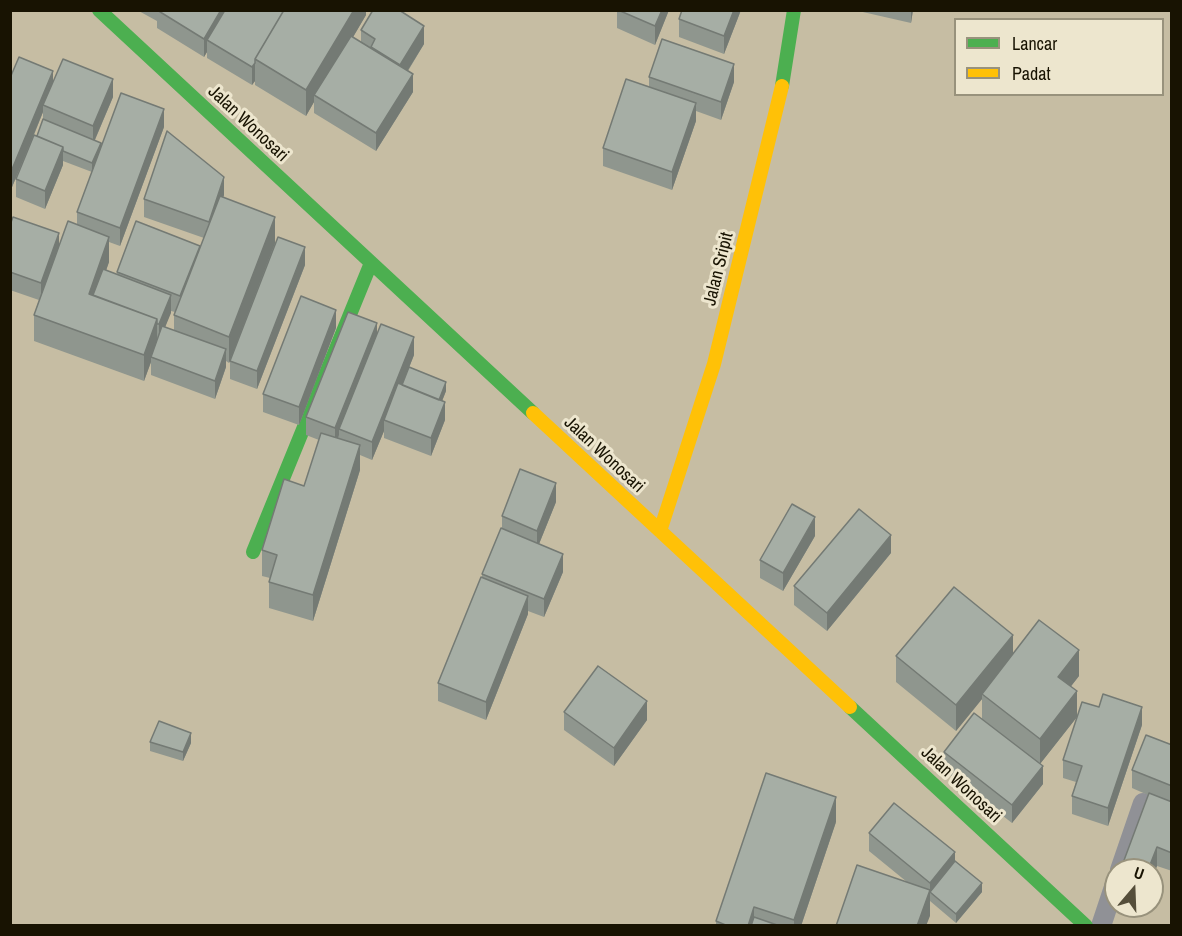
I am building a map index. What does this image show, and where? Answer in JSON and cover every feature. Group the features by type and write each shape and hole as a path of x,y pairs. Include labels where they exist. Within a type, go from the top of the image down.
{"main road":[{"name":"Jalan Wonosari","path":"99,10 1086,926"},
{"name":"Jalan Sripit","path":"660,531 714,364 781,92 794,10"},
{"path":"253,552 371,263"}],"lane":[{"path":"1124,858 1143,803"}],"building":[{"path":"157,10 221,10 204,39"},
{"path":"225,10 284,10 252,67 207,40"},
{"path":"284,10 354,10 306,90 255,59"},
{"path":"373,10 399,10 424,26 400,65 371,47 375,39 361,30"},
{"path":"618,10 662,10 655,26"},
{"path":"682,10 734,10 724,36 679,19"},
{"path":"351,36 413,74 376,133 314,95"},
{"path":"662,39 734,64 721,102 649,77"},
{"path":"19,57 53,71 10,174 10,78"},
{"path":"63,59 113,79 93,126 43,105"},
{"path":"626,79 696,103 672,172 603,148"},
{"path":"121,93 164,109 120,228 77,212"},
{"path":"43,119 101,143 92,163 63,151 63,147 37,136"},
{"path":"167,131 224,177 209,222 144,199"},
{"path":"34,135 63,147 45,191 16,179"},
{"path":"220,196 275,217 229,337 174,315"},
{"path":"13,217 59,233 41,283 10,272 10,225"},
{"path":"68,221 109,237 89,294 157,319 144,355 34,315"},
{"path":"136,221 200,246 180,296 117,272"},
{"path":"278,237 305,247 257,371 230,361"},
{"path":"103,269 171,295 159,324 157,324 157,319 93,295"},
{"path":"301,296 336,310 299,407 263,394"},
{"path":"348,312 377,323 335,428 306,417"},
{"path":"381,324 414,337 372,442 339,429"},
{"path":"162,326 226,349 215,381 151,357"},
{"path":"409,367 446,382 439,400 402,385"},
{"path":"398,383 445,402 431,438 384,420"},
{"path":"321,433 360,445 313,595 269,582 277,555 262,550 284,479 304,486"},
{"path":"520,469 556,483 537,531 502,516"},
{"path":"792,504 815,517 783,573 760,560"},
{"path":"859,509 891,535 827,613 794,586"},
{"path":"501,528 563,554 544,599 482,574"},
{"path":"481,577 528,596 486,702 438,683"},
{"path":"954,587 1013,635 956,705 896,656"},
{"path":"1039,620 1079,650 1058,677 1077,691 1040,739 982,694"},
{"path":"598,666 647,701 614,748 564,712"},
{"path":"1103,694 1142,707 1108,808 1072,796 1082,766 1063,760 1082,702 1099,707"},
{"path":"974,713 1043,766 1012,805 944,752"},
{"path":"159,721 191,733 183,752 150,742"},
{"path":"1146,735 1172,745 1172,786 1132,770"},
{"path":"766,773 836,797 794,920 754,907 748,926 728,926 716,921"},
{"path":"1149,793 1172,802 1172,853 1157,847 1153,858 1125,858"},
{"path":"894,803 955,852 930,883 869,833"},
{"path":"955,861 982,883 956,914 930,892"},
{"path":"857,865 930,890 917,926 836,926"},
{"path":"754,917 780,926 751,926"}],"traffic: fast":[{"path":"99,10 533,413"},
{"path":"782,86 794,10"},
{"path":"253,552 371,263"},
{"path":"850,707 1086,926"}],"traffic: slow":[{"path":"660,531 714,364 782,86"},
{"path":"533,413 850,707"}]}
